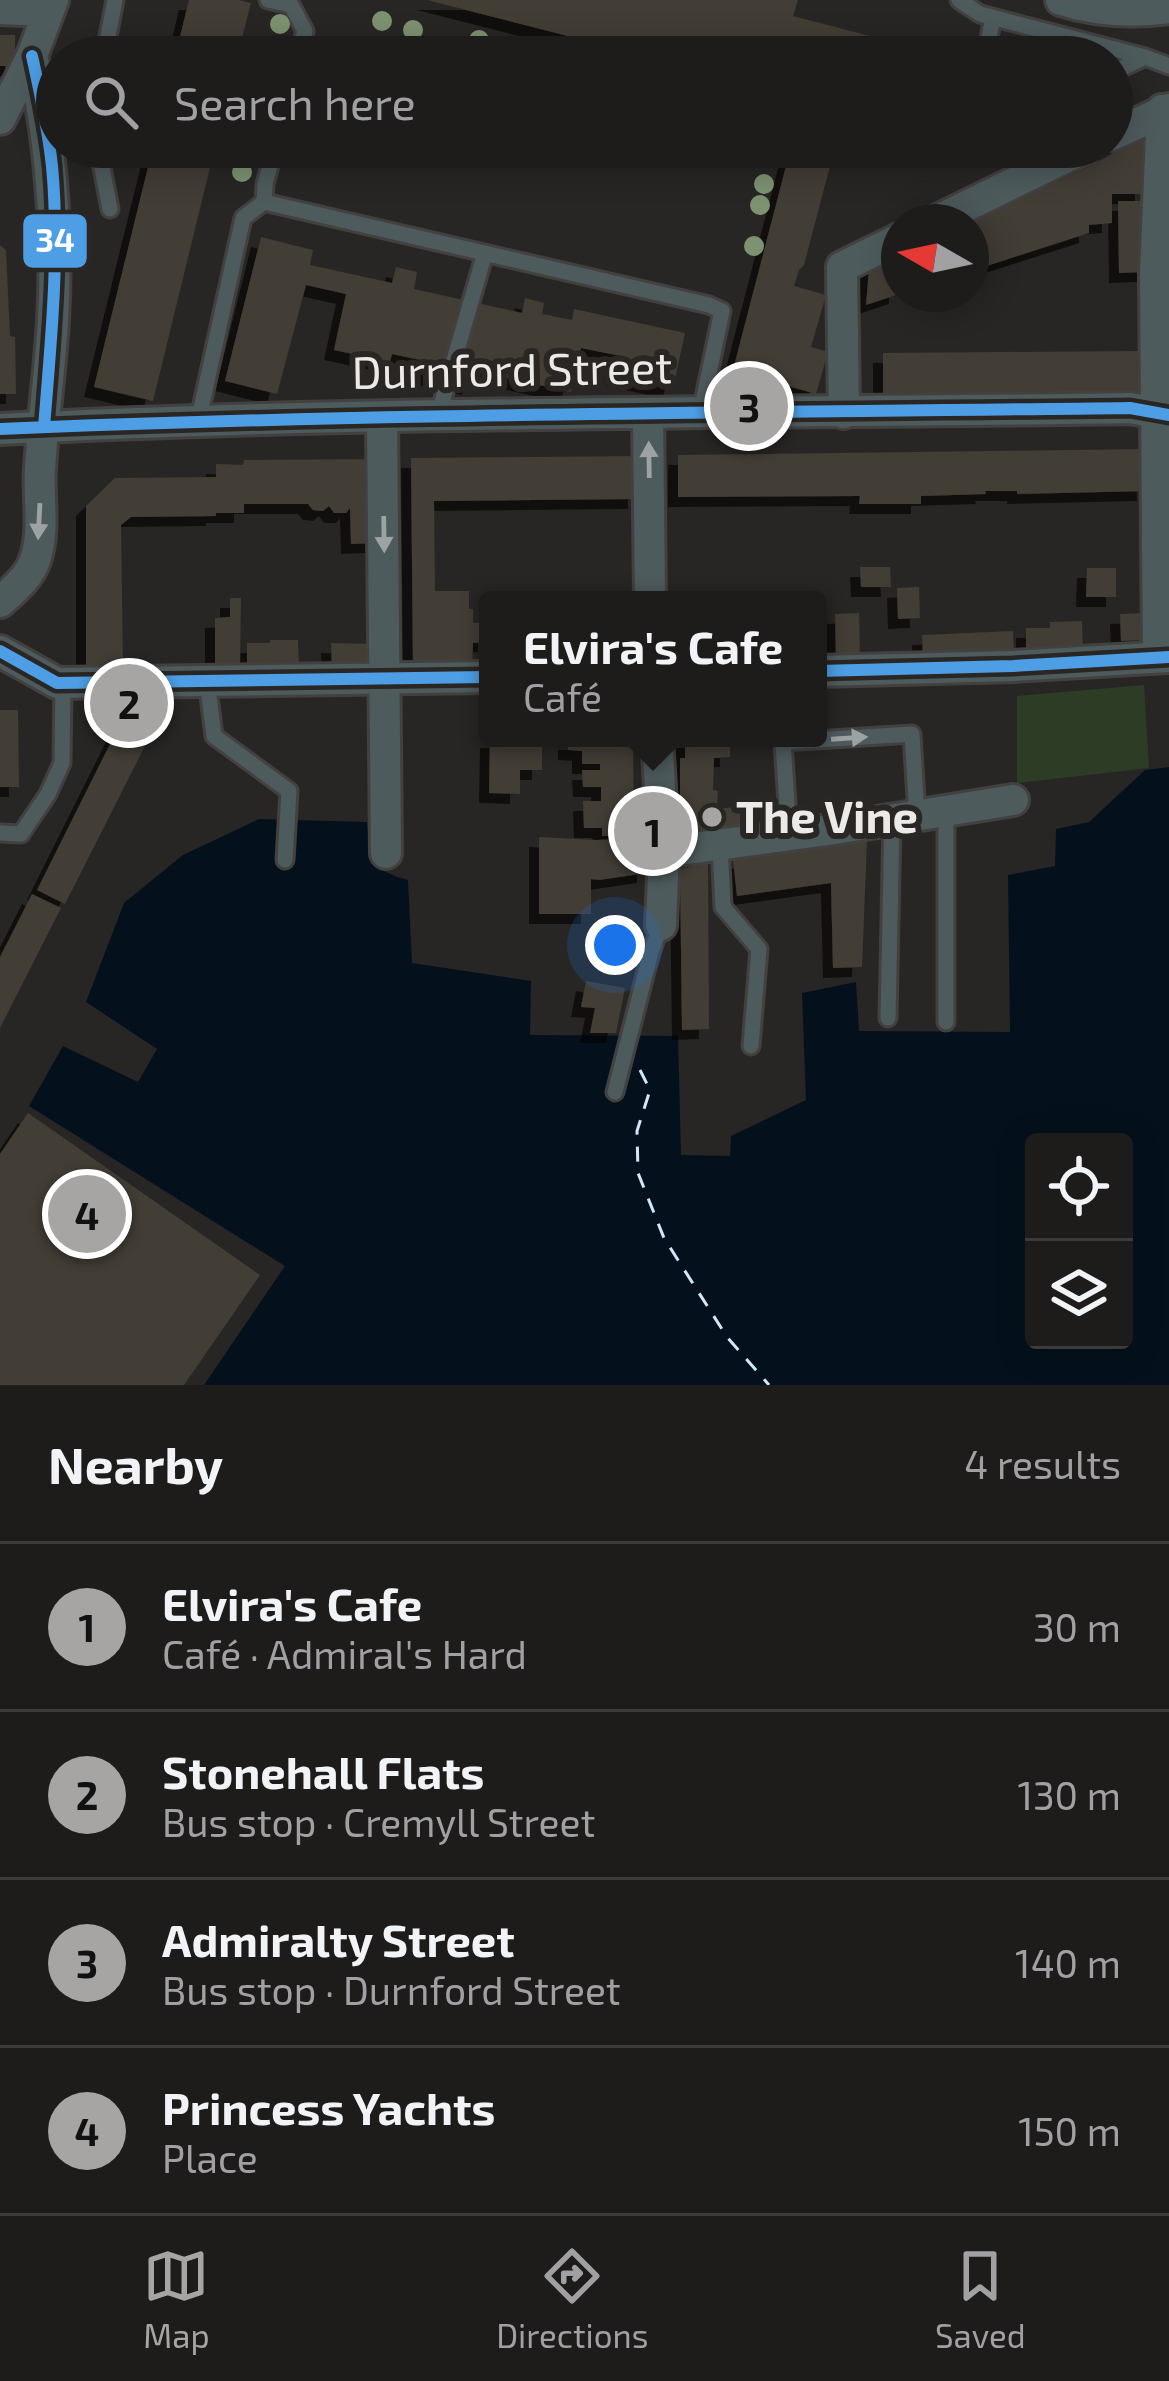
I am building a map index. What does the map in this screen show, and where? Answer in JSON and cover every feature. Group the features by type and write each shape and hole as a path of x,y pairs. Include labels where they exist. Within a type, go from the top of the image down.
{"street":[{"path":"1060,0 1137,13 1169,8"},
{"path":"0,9 51,6 40,36"},
{"path":"36,45 0,121 36,128"},
{"path":"32,56 36,76"},
{"path":"827,671 1163,657 1162,414 1155,273 1166,109 1133,125"},
{"path":"0,602 20,585 35,562 41,522 40,471 53,317 51,168"},
{"path":"971,204 1044,168"},
{"path":"844,412 842,267 881,248"},
{"name":"Durnford Street","path":"0,429 648,412 1130,408 1162,414"},
{"path":"648,412 650,591"},
{"path":"382,417 386,853"},
{"path":"0,651 57,683 479,677"},
{"path":"658,747 664,852 661,925"},
{"path":"664,852 1013,800"}],"lane":[{"path":"108,36 115,0"},
{"path":"268,0 291,5 304,36"},
{"path":"959,0 980,14 1063,36"},
{"path":"989,36 993,18"},
{"path":"1133,54 1169,66"},
{"path":"1133,63 1145,57"},
{"path":"102,168 110,209"},
{"path":"198,422 243,218 264,202 269,168"},
{"path":"264,202 722,311 701,412"},
{"path":"438,416 485,253"},
{"path":"207,681 214,736 289,791 285,860"},
{"path":"0,833 21,834 62,763 63,683"},
{"path":"827,739 912,734 946,1022"},
{"path":"783,747 789,835"},
{"path":"888,1018 918,815"},
{"path":"720,844 723,907 759,949 751,1046"},
{"path":"615,1092 661,925"}],"green space":[{"path":"1144,685 1149,768 1017,783 1017,696"}],"water":[{"path":"1169,767 1169,1385 204,1385 285,1266 29,1106 63,1046 138,1082 157,1049 86,1002 124,903 183,855 259,819 367,822 379,867 408,880 412,963 531,981 530,1035 678,1036 681,1155 730,1156 731,1136 806,1100 802,993 856,982 859,1031 1010,1032 1008,875 1055,866 1056,829 1089,822 1145,770"}],"building":[{"path":"189,0 251,3 242,36 180,36"},
{"path":"427,0 798,0 793,16 870,36 568,36"},
{"path":"0,35 15,35 15,66 0,66"},
{"path":"1139,139 1144,143 1145,194 1112,194 1112,223 1089,225 1089,233 989,265 989,214 1086,168 1133,168 1133,142"},
{"path":"148,168 210,168 153,401 94,387"},
{"path":"786,168 829,168 794,286 826,295 811,347 828,352 816,394 733,370"},
{"path":"1118,201 1146,201 1147,272 1119,273"},
{"path":"261,237 313,250 310,265 392,283 396,267 417,272 414,289 522,313 525,298 544,303 542,314 572,320 574,309 685,333 673,388 616,376 621,356 581,348 571,392 475,371 472,385 427,375 430,362 392,354 390,362 334,350 346,294 306,285 277,394 225,381"},
{"path":"0,245 6,250 16,394 0,394"},
{"path":"881,263 881,300 866,305 869,269"},
{"path":"1141,351 1141,393 883,394 883,353"},
{"path":"1146,449 1147,491 985,491 921,496 921,504 859,504 860,496 678,497 678,455"},
{"path":"638,456 638,499 434,501 435,591 469,591 473,623 479,623 479,643 473,643 472,668 413,669 411,458"},
{"path":"374,459 376,543 351,544 350,508 334,513 329,506 323,511 308,504 244,504 244,513 131,517 121,525 123,667 86,667 86,506 115,478 216,477 216,464 243,465 244,460"},
{"path":"860,567 890,567 891,587 861,587"},
{"path":"1087,568 1116,568 1116,597 1086,597"},
{"path":"919,587 920,618 898,619 897,588"},
{"path":"230,598 241,598 240,665 215,665 215,618 230,617"},
{"path":"859,613 860,658 836,659 835,614"},
{"path":"1147,613 1148,640 1121,641 1120,614"},
{"path":"1082,621 1083,653 1026,652 1026,628"},
{"path":"1013,631 1014,654 923,657 922,635"},
{"path":"298,640 299,671 247,671 247,643"},
{"path":"331,643 377,644 378,671 332,671"},
{"path":"0,710 18,710 19,787 0,787"},
{"path":"118,728 147,742 65,904 37,890"},
{"path":"490,747 542,747 542,770 520,770 520,794 489,793"},
{"path":"633,747 634,836 602,836 602,828 584,828 583,801 601,801 601,787 583,787 582,770 600,770 600,764 582,764 582,751 568,750"},
{"path":"685,747 730,747 730,757 714,758 713,790 718,791 717,809 743,806 743,825 680,835 680,758 685,758"},
{"path":"539,837 646,838 647,873 591,879 591,914 539,914"},
{"path":"867,841 862,967 833,968 831,883 737,896 733,860"},
{"path":"708,863 709,1029 682,1030 680,869"},
{"path":"32,894 61,908 0,1028 0,957"},
{"path":"586,981 625,988 616,1033 590,1033 595,1008 581,1007"},
{"path":"28,1113 260,1275 184,1385 0,1385 0,1154"}],"ferry route":[{"path":"640,1070 650,1090 637,1131 638,1173 664,1238 727,1337 769,1385"}],"transit line":[{"name":"34","path":"32,56 36,76"},
{"name":"34","path":"44,427 54,296 52,168"},
{"name":"34","path":"0,429 706,413 1130,408 1169,415"},
{"name":"34","path":"0,651 57,683 479,677"},
{"name":"34","path":"827,671 1169,657"}],"place":[{"name":"Admiralty Street","path":"749,406"},
{"name":"Stonehall Flats","path":"129,703"},
{"name":"The Vine","path":"712,817"},
{"name":"Elvira's Cafe","path":"653,831"},
{"name":"Princess Yachts","path":"87,1214"}]}
